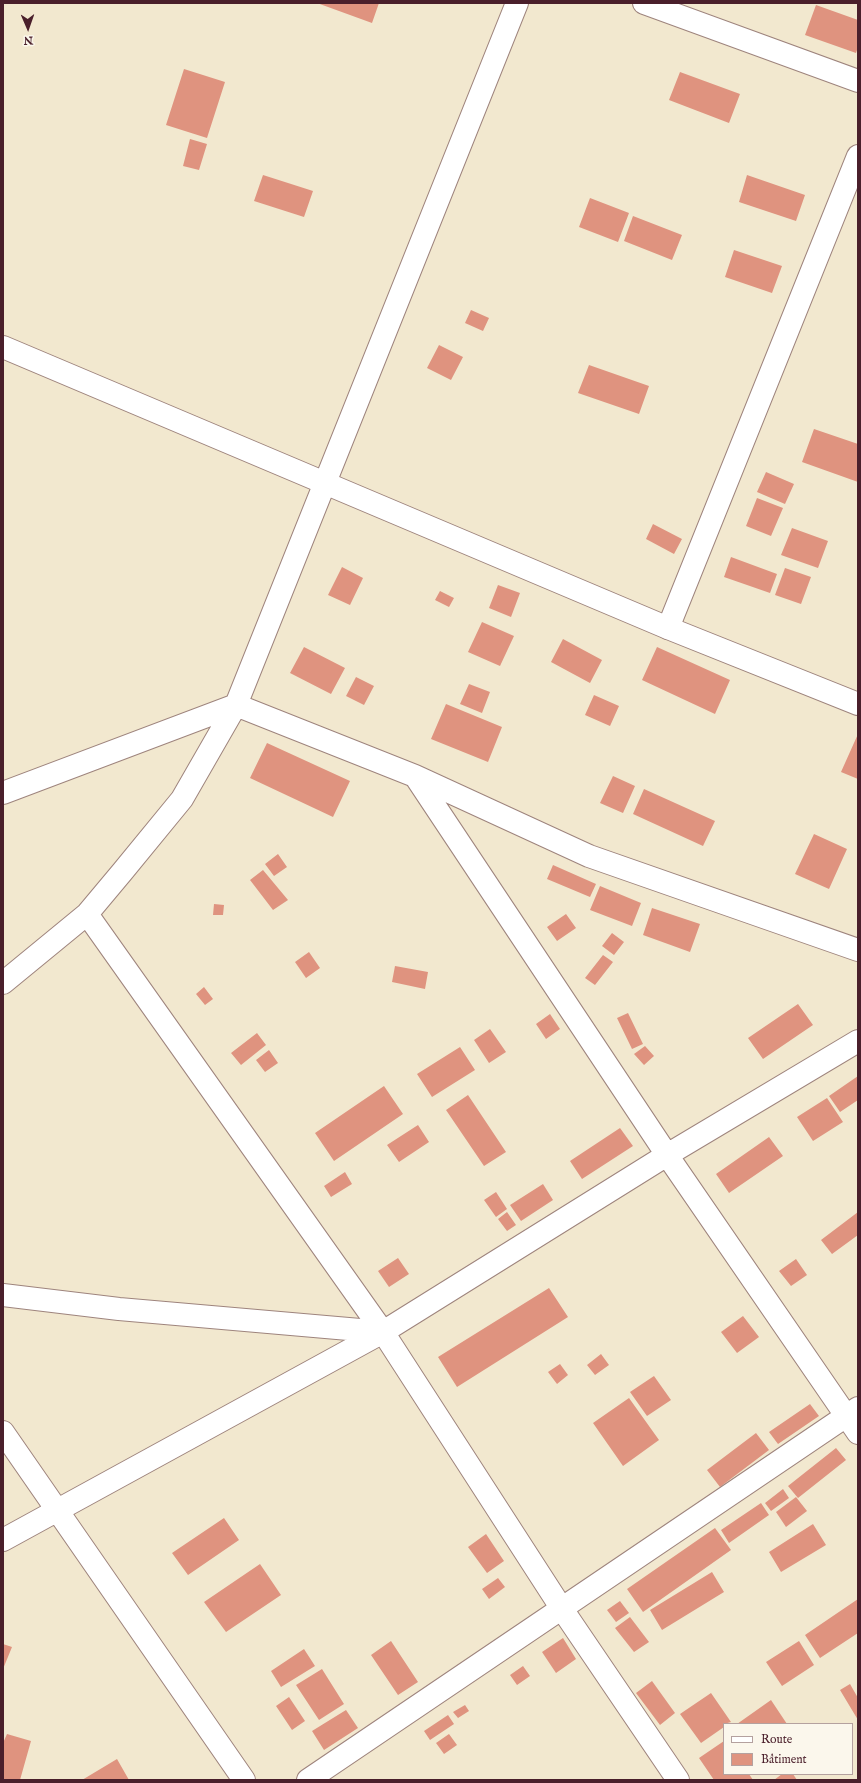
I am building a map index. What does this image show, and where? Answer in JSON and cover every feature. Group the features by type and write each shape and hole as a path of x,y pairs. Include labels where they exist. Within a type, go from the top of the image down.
{"street":[{"path":"3,983 87,914 182,800 236,705 517,3"},
{"path":"644,3 858,81"},
{"path":"668,628 858,156"},
{"path":"3,347 668,628 858,704"},
{"path":"3,793 236,705 415,776 589,856 858,950"},
{"path":"308,1780 562,1609 854,1419 667,1155 415,776"},
{"path":"87,914 383,1332 562,1609 678,1780"},
{"path":"3,1540 383,1332 667,1155 858,1041"},
{"path":"3,1295 120,1308 383,1332"},
{"path":"3,1432 244,1780"}],"building":[{"path":"317,3 379,3 372,23"},
{"path":"816,5 858,20 858,47 856,53 805,35"},
{"path":"184,69 225,82 207,138 166,125"},
{"path":"680,72 740,94 729,123 669,100"},
{"path":"190,139 207,144 199,170 183,166"},
{"path":"263,175 313,191 304,217 254,201"},
{"path":"747,175 805,195 796,221 739,202"},
{"path":"590,198 629,213 618,242 579,227"},
{"path":"633,216 682,235 672,260 624,241"},
{"path":"734,250 782,266 772,293 725,277"},
{"path":"471,310 489,318 483,331 465,323"},
{"path":"439,345 463,357 451,380 427,368"},
{"path":"589,365 649,386 639,414 578,393"},
{"path":"814,429 858,444 858,482 802,462"},
{"path":"766,472 794,484 785,504 757,492"},
{"path":"757,498 783,508 771,536 746,526"},
{"path":"653,524 682,539 674,554 646,539"},
{"path":"792,528 828,541 818,568 781,555"},
{"path":"731,557 777,574 770,593 724,577"},
{"path":"342,567 363,578 350,605 328,595"},
{"path":"785,568 811,577 801,604 775,595"},
{"path":"498,585 520,593 511,617 489,608"},
{"path":"440,591 454,598 449,607 435,600"},
{"path":"482,622 514,636 500,666 468,652"},
{"path":"563,639 602,660 590,683 551,662"},
{"path":"304,647 345,668 331,694 290,673"},
{"path":"657,647 730,680 715,714 642,680"},
{"path":"356,677 374,686 364,705 346,696"},
{"path":"469,684 490,692 482,713 460,704"},
{"path":"594,695 619,706 610,726 585,715"},
{"path":"446,704 502,727 488,762 431,739"},
{"path":"858,734 858,779 841,772"},
{"path":"267,743 350,781 333,817 250,778"},
{"path":"613,776 635,786 623,813 600,803"},
{"path":"644,789 715,821 703,846 633,814"},
{"path":"814,834 847,849 829,889 795,874"},
{"path":"278,854 287,867 274,876 265,864"},
{"path":"553,865 596,884 590,897 547,879"},
{"path":"263,870 288,900 273,910 250,880"},
{"path":"600,886 641,903 632,926 590,910"},
{"path":"214,904 224,905 223,915 213,915"},
{"path":"652,908 700,924 690,952 643,935"},
{"path":"566,914 576,928 557,941 547,927"},
{"path":"612,933 624,942 614,955 602,946"},
{"path":"309,952 320,968 306,978 295,962"},
{"path":"603,955 613,962 595,985 585,978"},
{"path":"395,966 428,972 425,989 392,982"},
{"path":"204,987 213,999 205,1005 196,994"},
{"path":"798,1004 813,1025 763,1059 748,1038"},
{"path":"628,1013 643,1044 632,1049 617,1018"},
{"path":"550,1014 560,1029 546,1039 536,1024"},
{"path":"490,1029 506,1052 489,1063 474,1040"},
{"path":"257,1033 266,1045 241,1065 231,1053"},
{"path":"645,1046 654,1056 644,1065 634,1054"},
{"path":"460,1047 475,1070 432,1097 417,1074"},
{"path":"269,1050 278,1063 265,1072 256,1060"},
{"path":"858,1076 858,1100 840,1112 829,1096"},
{"path":"384,1086 403,1114 334,1161 315,1133"},
{"path":"468,1095 506,1152 484,1166 446,1110"},
{"path":"827,1098 843,1122 813,1141 797,1117"},
{"path":"418,1125 429,1142 399,1162 387,1145"},
{"path":"620,1128 633,1146 582,1179 570,1161"},
{"path":"769,1137 783,1156 729,1193 716,1174"},
{"path":"345,1172 352,1184 331,1197 324,1186"},
{"path":"543,1184 553,1200 521,1221 510,1205"},
{"path":"496,1192 507,1209 496,1217 484,1200"},
{"path":"507,1212 516,1225 507,1231 498,1219"},
{"path":"858,1212 858,1235 832,1254 821,1240"},
{"path":"398,1258 409,1274 389,1287 378,1271"},
{"path":"796,1259 807,1275 791,1286 779,1271"},
{"path":"549,1288 568,1317 457,1387 438,1357"},
{"path":"743,1316 759,1337 737,1353 721,1332"},
{"path":"601,1354 609,1365 595,1375 587,1365"},
{"path":"560,1364 568,1375 557,1384 548,1372"},
{"path":"654,1376 671,1400 647,1416 630,1392"},
{"path":"629,1398 659,1440 623,1466 593,1423"},
{"path":"810,1404 819,1416 778,1444 769,1432"},
{"path":"756,1433 769,1450 720,1487 707,1470"},
{"path":"836,1448 846,1460 798,1498 788,1486"},
{"path":"783,1489 789,1498 771,1511 765,1503"},
{"path":"796,1497 807,1511 786,1527 776,1512"},
{"path":"761,1503 769,1515 729,1543 721,1530"},
{"path":"224,1518 239,1540 188,1575 172,1553"},
{"path":"813,1524 826,1545 781,1572 769,1552"},
{"path":"715,1528 731,1550 643,1612 627,1589"},
{"path":"486,1534 504,1561 487,1573 468,1547"},
{"path":"260,1564 281,1595 226,1632 204,1602"},
{"path":"712,1572 724,1592 662,1630 650,1610"},
{"path":"498,1578 505,1587 489,1599 482,1589"},
{"path":"858,1599 858,1633 820,1658 805,1635"},
{"path":"620,1601 629,1613 616,1622 607,1610"},
{"path":"630,1617 649,1642 634,1652 615,1628"},
{"path":"563,1638 576,1659 556,1673 542,1652"},
{"path":"391,1641 418,1682 398,1695 371,1655"},
{"path":"799,1641 814,1665 782,1686 766,1662"},
{"path":"3,1644 12,1647 3,1669"},
{"path":"304,1649 315,1666 281,1687 271,1671"},
{"path":"523,1666 530,1676 517,1685 510,1675"},
{"path":"322,1669 344,1704 319,1720 296,1685"},
{"path":"652,1681 675,1713 660,1725 636,1693"},
{"path":"850,1684 858,1698 858,1720 840,1690"},
{"path":"711,1693 731,1722 723,1723 723,1728 701,1743 680,1714"},
{"path":"289,1697 305,1721 292,1730 276,1706"},
{"path":"771,1700 786,1723 738,1723"},
{"path":"465,1705 469,1711 458,1718 453,1712"},
{"path":"346,1710 358,1728 324,1750 312,1731"},
{"path":"448,1715 454,1724 430,1740 424,1731"},
{"path":"7,1734 31,1741 20,1780 3,1780 3,1743"},
{"path":"449,1734 457,1745 444,1754 436,1743"},
{"path":"723,1742 723,1775 750,1775 753,1780 714,1780 699,1758"},
{"path":"117,1759 129,1780 82,1780"},
{"path":"781,1775 794,1775 797,1780 774,1780"}]}
